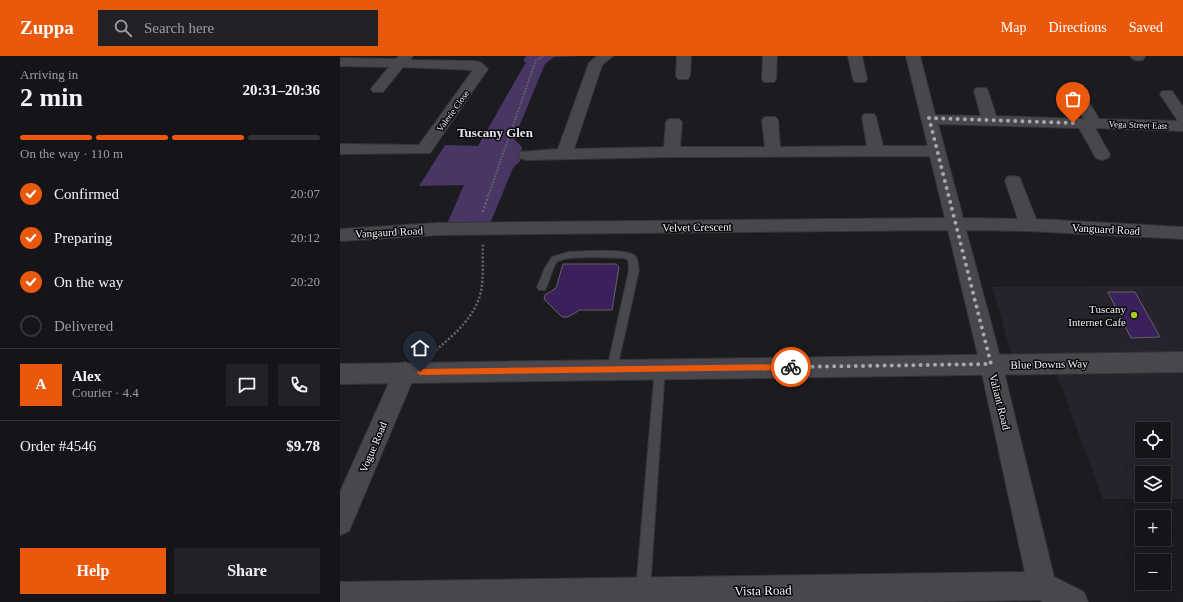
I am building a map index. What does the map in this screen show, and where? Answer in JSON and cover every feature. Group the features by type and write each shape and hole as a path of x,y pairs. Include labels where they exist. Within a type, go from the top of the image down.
{"street":[{"path":"565,153 596,63 606,56"},
{"path":"683,76 684,56"},
{"path":"769,79 770,56"},
{"path":"855,56 860,79"},
{"name":"Valiant Road","path":"913,56 991,364 1042,586"},
{"path":"378,89 403,60"},
{"name":"Valerie Close","path":"340,62 403,60 475,65 481,69 424,150 340,149"},
{"path":"981,91 990,120"},
{"name":"Vega Street East","path":"1076,92 1102,155"},
{"name":"Vega Street East","path":"1167,94 1183,118"},
{"path":"869,117 876,151"},
{"name":"Vega Street East","path":"929,118 1183,126"},
{"path":"770,120 773,151"},
{"path":"672,152 674,122"},
{"path":"526,155 565,153 937,151"},
{"path":"1012,180 1030,225"},
{"name":"Velvet Crescent","path":"438,229 485,230 955,224"},
{"name":"Vanguard Road","path":"955,224 1030,225 1183,233"},
{"name":"Vangaurd Road","path":"340,235 438,229"},
{"name":"Blue Downs Way","path":"340,374 660,368 1183,362"},
{"name":"Vogue Road","path":"340,522 405,372"},
{"path":"1042,586 1074,602"},
{"name":"Vista Road","path":"340,596 642,592 730,596 1042,586"}],"lane":[{"path":"542,287 552,261 557,258 570,255 626,254 632,258 634,270 612,369"},
{"path":"642,592 660,368"}],"path":[{"path":"436,350 450,338 473,313 481,291 481,268 485,230 482,217 502,154 521,106 536,60 544,56"}],"shaded area":[{"path":"526,56 581,56 554,57 545,64 514,139 522,147 520,161 513,168 490,224 447,224 464,185 419,186 445,145 478,146 526,62 523,61"},
{"path":"1183,286 1183,499 1171,499 1171,466 1135,466 1135,499 1103,499 1053,365 1015,366 992,287"}],"building":[{"path":"563,264 616,264 619,267 612,310 580,310 568,317 562,317 544,299 545,295 556,288"},
{"name":"Tuscany Internet Cafe","path":"1108,292 1135,292 1160,337 1131,338"}],"way so far":[{"path":"791,367 991,364 929,118 1073,123"}],"place":[{"name":"Tuscany Internet Cafe","path":"1134,315"}],"district":[{"name":"Tuscany Glen","path":"495,132"}],"route":[{"path":"420,372 791,367"}]}
